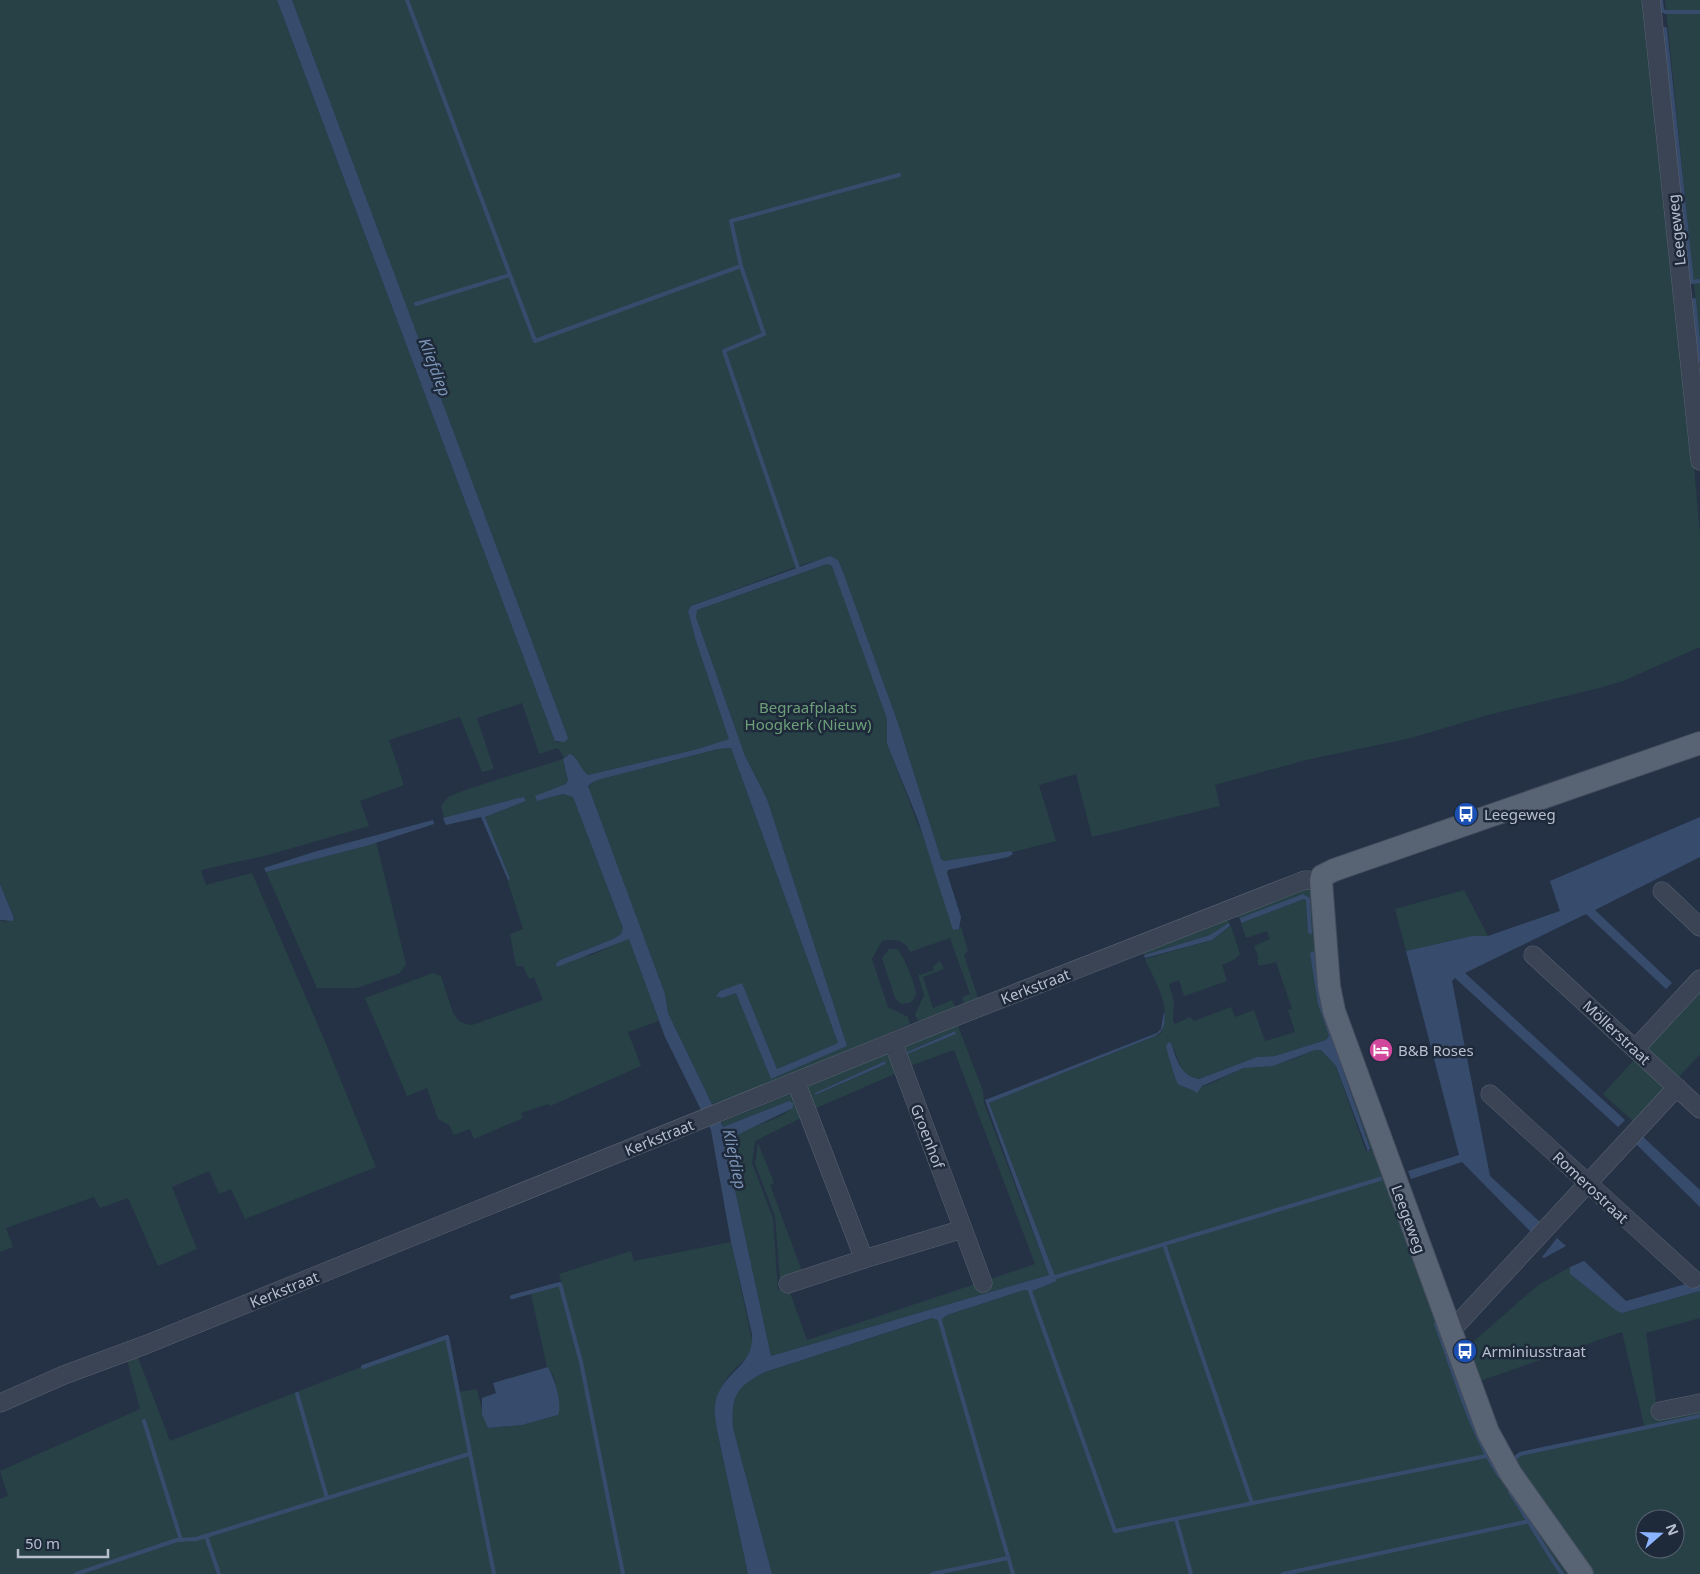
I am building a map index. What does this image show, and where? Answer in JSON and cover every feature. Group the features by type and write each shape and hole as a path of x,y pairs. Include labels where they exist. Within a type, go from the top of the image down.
{"main road":[{"path":"1321,881 1322,876 1334,870 1700,743"},
{"name":"Leegeweg","path":"1321,881 1329,986 1334,1011 1450,1332 1495,1446 1515,1481 1582,1574"}],"street":[{"name":"Leegeweg","path":"1651,0 1700,460"},
{"name":"Kerkstraat","path":"0,1403 64,1375 145,1345 893,1042 1298,883 1321,881"},
{"path":"1662,892 1700,927"},
{"name":"Möllerstraat","path":"1533,955 1700,1108"},
{"path":"1635,1049 1700,978"},
{"name":"Groenhof","path":"893,1042 983,1283"},
{"path":"796,1082 864,1259"},
{"path":"1450,1332 1677,1087"},
{"name":"Romerostraat","path":"1490,1094 1693,1279"},
{"path":"788,1284 963,1228"},
{"path":"1660,1411 1700,1403"}],"green space":[{"path":"0,0 277,0 555,741 558,743 567,735 292,0 1643,0 1692,444 1700,535 1700,647 1623,681 1603,687 1488,715 1411,738 1306,760 1215,785 1220,806 1092,837 1076,774 1039,785 1056,841 1013,852 944,861 941,859 898,723 838,560 830,557 798,566 691,606 688,611 696,641 730,739 698,749 588,775 582,771 577,760 566,756 564,758 558,748 539,754 522,703 477,718 494,769 482,772 460,717 389,740 404,785 360,801 369,826 268,855 201,870 206,885 252,873 324,1039 376,1167 245,1219 231,1189 219,1194 209,1171 172,1187 197,1249 158,1266 128,1198 100,1208 94,1197 6,1228 13,1247 0,1252 0,920 4,922 15,919 0,884"},
{"path":"1665,0 1700,0 1700,344"},
{"name":"Begraafplaats Hoogkerk (Nieuw)","path":"827,564 834,568 887,719 887,744 959,929 961,927 968,951 964,955 978,998 964,1004 962,997 970,994 950,938 910,952 902,942 882,941 872,959 888,1007 908,1017 910,1024 772,1082 712,1104 668,1013 665,994 588,787 593,782 601,779 718,749 731,748 838,1043 777,1069 742,984 722,998 736,992 771,1079 847,1046 767,799 745,756 695,614 697,610"},
{"path":"563,759 568,780 566,784 537,801 563,794 573,797 623,928 621,934 613,939 560,960 592,955 629,938 659,1021 628,1032 641,1066 550,1106 548,1104 521,1113 523,1118 474,1139 470,1129 454,1135 449,1125 438,1119 427,1088 407,1096 365,998 433,973 441,976 453,1013 459,1021 472,1025 543,1000 534,977 529,979 523,966 516,966 510,934 523,929 507,879 509,880 485,817 526,801 524,797 444,818 441,806 448,797 468,789"},
{"path":"376,841 406,964 400,973 357,988 317,988 266,872 366,846"},
{"path":"1306,886 1312,888 1319,927 1486,1453 1567,1574 772,1574 733,1428 733,1408 737,1394 747,1383 765,1372 933,1318 939,1321 947,1315 1024,1290 1032,1291 1057,1281 989,1103 1160,1034 1165,1016 1162,996 1145,959 1212,940 1231,926 1240,954 1234,960 1222,965 1227,981 1184,996 1179,980 1169,984 1174,1002 1173,1020 1175,1024 1190,1017 1194,1021 1231,1007 1235,1017 1254,1010 1265,1041 1295,1032 1288,1010 1292,1009 1276,962 1259,966 1257,960 1259,959 1254,946 1270,939 1267,931 1246,938 1241,923 1304,899 1306,901 1308,933 1310,898 1303,894 1239,919 1237,914","holes":["1311,951 1314,952 1321,1007 1371,1151 1366,1151 1336,1066 1321,1050 1315,1050 1275,1065 1248,1067 1203,1086 1183,1087 1176,1080 1169,1052 1170,1042 1183,1070 1192,1077 1199,1079 1257,1057 1275,1056 1326,1040 1329,1036 1323,1019"]},
{"path":"1464,890 1488,936 1472,936 1406,951 1395,909"},
{"path":"1222,919 1230,923 1210,935 1144,955 1142,951"},
{"path":"889,949 897,949 900,952 912,978 916,994 909,1003 901,1004 895,998 882,958"},
{"path":"940,961 944,969 923,977 933,1008 952,1000 955,1007 919,1021 915,1015 924,995 917,971 920,975 934,970 933,966"},
{"path":"1700,988 1700,1054 1679,1077 1647,1047"},
{"path":"954,1025 958,1026 983,1091 984,1103 1049,1275 771,1356 725,1144 741,1133 781,1116 794,1105 789,1101 723,1127 721,1122 793,1093 805,1116 755,1141 752,1163 773,1218 778,1290 788,1287 807,1340 1035,1264 954,1050 907,1067 902,1046","holes":["955,1031 956,1034 907,1053"]},
{"path":"887,1052 899,1072 812,1110 805,1092 808,1084","holes":["885,1061 886,1064 815,1095 815,1093"]},
{"path":"1635,1059 1666,1088 1634,1122 1603,1094"},
{"path":"758,1143 774,1183 770,1185 803,1274 780,1281 775,1216 755,1164"},
{"path":"731,1242 753,1344 748,1356 725,1380 721,1388 716,1403 716,1420 748,1574 0,1574 0,1499 8,1496 0,1471 140,1409 127,1360 137,1355 170,1441 418,1345 447,1337 457,1392 477,1389 488,1428 522,1425 558,1415 555,1382 551,1371 547,1367 531,1294 562,1284 559,1274 631,1251 634,1261"},
{"path":"1570,1267 1570,1274 1622,1313 1700,1291 1700,1318 1646,1333 1658,1415 1700,1406 1700,1574 1594,1574 1511,1458 1645,1429 1622,1332 1477,1382 1466,1348 1537,1286"}],"water":[{"path":"277,0 292,0 567,735 568,739 564,742 555,741"},
{"path":"830,556 838,560 843,572 898,723 941,859 944,861 1011,851 1013,854 1008,857 948,870 947,873 961,917 959,929 953,930 918,820 887,744 887,719 832,566 827,564 697,610 696,617 745,756 767,799 847,1046 771,1079 736,993 722,998 716,996 720,991 742,983 777,1069 838,1043 731,748 718,749 601,779 588,786 665,994 668,1013 723,1127 789,1101 793,1103 793,1108 737,1135 725,1144 771,1356 1049,1275 985,1100 1157,1033 1161,1029 1164,1011 1165,1022 1163,1029 1155,1036 989,1103 1057,1281 1032,1291 1024,1290 947,1315 940,1321 932,1318 765,1372 747,1383 737,1394 733,1408 733,1428 772,1574 748,1574 717,1430 715,1409 718,1394 723,1385 748,1355 752,1334 731,1242 711,1130 665,1037 629,939 557,967 556,964 560,960 613,939 621,934 623,928 573,797 563,794 537,801 535,796 566,784 568,780 563,759 570,754 588,775 698,749 729,739 696,641 688,611 691,606"},
{"path":"524,797 526,801 485,817 510,879 508,880 481,817 446,825 443,818"},
{"path":"1700,817 1700,857 1595,910 1672,983 1666,989 1586,914 1465,973 1625,1120 1618,1127 1455,978 1452,981 1490,1176 1540,1222 1531,1232 1462,1162 1411,1179 1408,1171 1459,1155 1406,951 1472,936 1488,936 1560,911 1550,881"},
{"path":"433,820 434,824 366,846 266,872 264,868 317,851"},
{"path":"0,884 14,918 13,921 0,920"},
{"path":"1303,894 1310,898 1312,934 1308,933 1306,901 1304,899 1241,923 1240,918"},
{"path":"1229,923 1230,926 1212,940 1145,958 1144,955 1210,935"},
{"path":"1314,951 1321,1007 1370,1148 1368,1152 1336,1066 1321,1050 1315,1050 1273,1066 1244,1068 1202,1086 1197,1093 1178,1084 1166,1046 1169,1042 1171,1043 1177,1061 1183,1071 1199,1079 1257,1057 1275,1056 1326,1040 1329,1036 1318,1004 1310,953"},
{"path":"955,1031 956,1034 907,1054 907,1052"},
{"path":"885,1061 886,1064 815,1095 815,1093"},
{"path":"1642,1136 1700,1190 1700,1207 1635,1143"},
{"path":"1557,1238 1566,1246 1544,1258 1542,1257"},
{"path":"1584,1261 1626,1301 1700,1280 1700,1291 1622,1313 1570,1274 1570,1267"},
{"path":"548,1367 559,1397 558,1415 522,1425 488,1428 482,1414 482,1398 496,1393 493,1383"}],"waterway":[{"path":"407,0 510,275"},
{"path":"1661,0 1662,10 1665,12 1700,12"},
{"path":"1665,29 1692,282 1700,281"},
{"path":"799,571 724,351 764,334 741,266 731,221 899,175"},
{"path":"416,304 510,275 535,341 741,266"},
{"path":"1694,300 1700,361"},
{"path":"1052,1278 1380,1179"},
{"path":"1164,1244 1252,1503"},
{"path":"512,1297 560,1284 581,1362 623,1574"},
{"path":"1029,1288 1115,1531 1486,1456"},
{"path":"940,1321 1013,1574"},
{"path":"1436,1324 1472,1422 1489,1460 1500,1477"},
{"path":"363,1367 447,1337 494,1574"},
{"path":"297,1394 327,1498"},
{"path":"1515,1462 1514,1459 1520,1454 1700,1416"},
{"path":"144,1421 181,1540"},
{"path":"76,1574 177,1540 196,1539 469,1454"},
{"path":"1510,1492 1562,1574"},
{"path":"1176,1519 1191,1574"},
{"path":"1283,1574 1530,1521"},
{"path":"206,1536 219,1574"},
{"path":"932,1574 1008,1558"}],"place":[{"name":"Leegeweg","path":"1466,814"},
{"name":"B&B Roses","path":"1381,1050"},
{"name":"Arminiusstraat","path":"1465,1351"}],"water label":[{"name":"Kliefdiep","path":"435,367"},
{"name":"Kliefdiep","path":"735,1159"}]}
